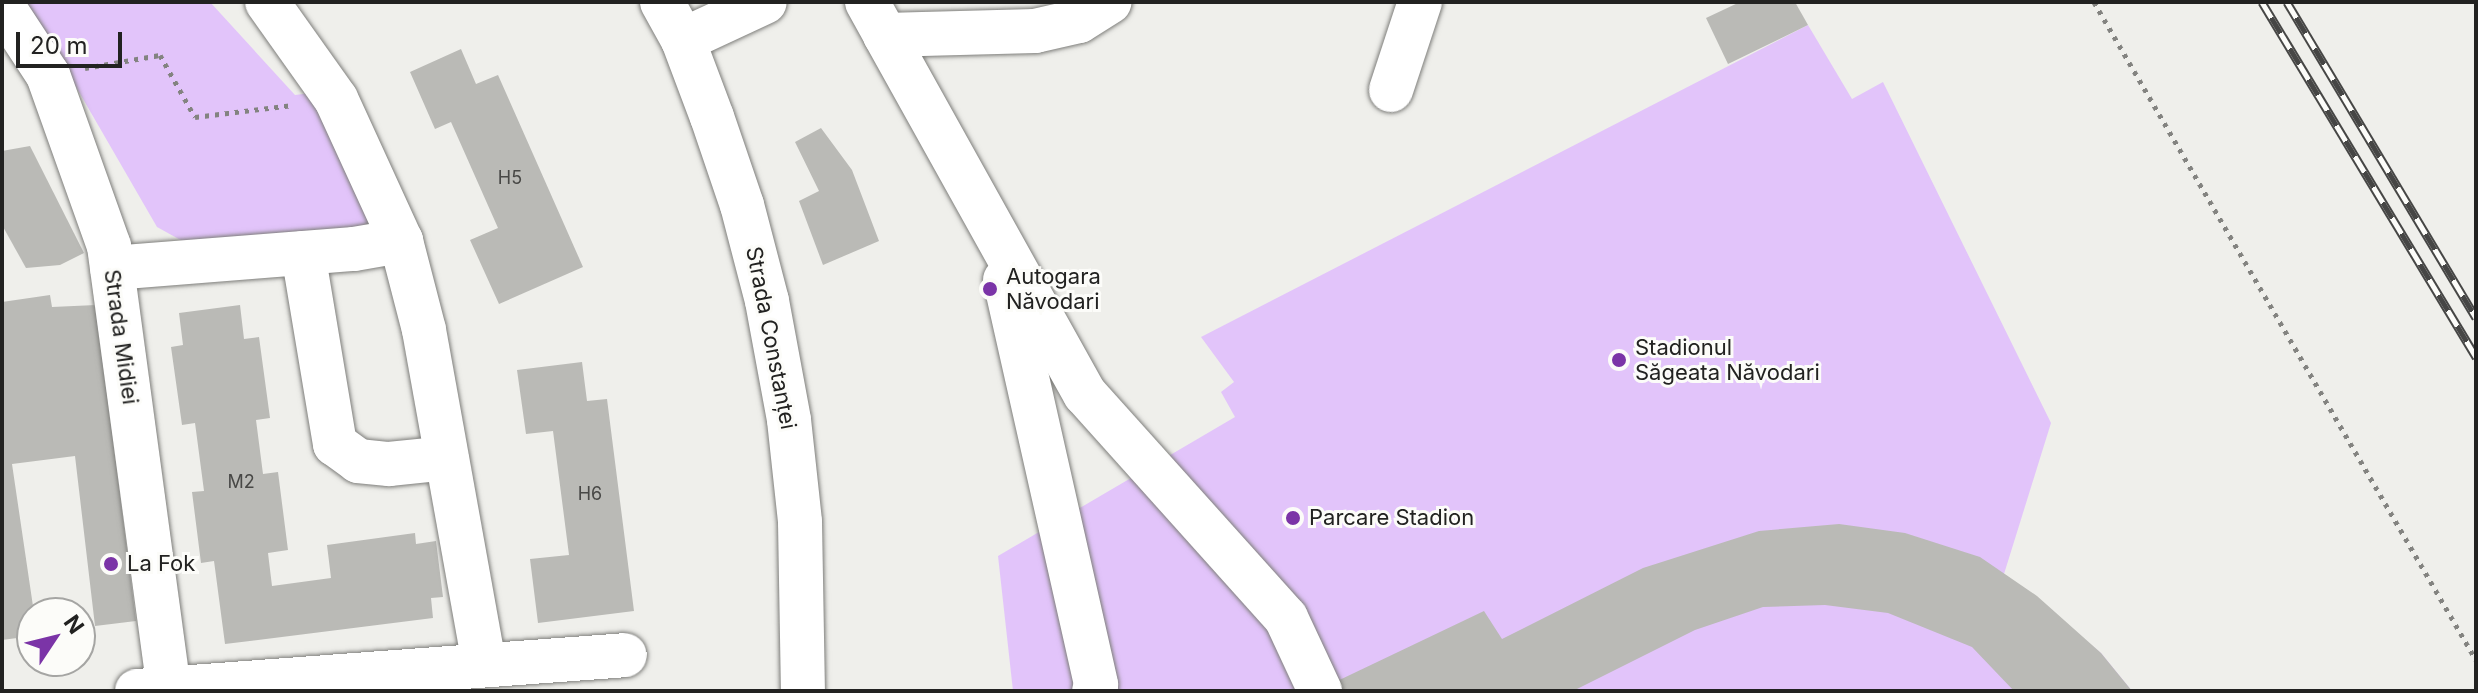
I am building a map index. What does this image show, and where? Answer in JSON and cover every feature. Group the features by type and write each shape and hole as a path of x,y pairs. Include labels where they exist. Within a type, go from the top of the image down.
{"street":[{"path":"267,2 336,99 401,241 424,330 484,663"},
{"name":"Strada Constanței","path":"662,2 683,40 742,205 767,301 784,391 800,522 803,691"},
{"path":"683,40 765,2"},
{"path":"876,18 1035,31 1079,21 1110,2"},
{"path":"1391,90 1420,2"},
{"path":"876,18 1085,394 1286,618 1320,691"},
{"name":"Strada Midiei","path":"8,29 48,75 109,246 158,690"},
{"path":"993,230 1095,688"},
{"path":"112,268 303,253 401,241"},
{"path":"303,253 335,444 358,461 373,463 447,458"},
{"path":"158,690 484,663 625,655"}],"path":[{"path":"2094,2 2476,660"},
{"path":"48,75 160,55 195,117 336,99"}],"shaded area":[{"path":"27,2 210,2 295,95 319,92 375,218 368,227 186,243 157,227"},
{"name":"Stadionul Săgeata Năvodari","path":"1808,25 1852,99 1883,82 2051,423 2004,574 2101,653 2132,691 1013,691 998,556 1235,417 1221,392 1234,382 1201,337"}],"building":[{"path":"1740,2 1795,2 1808,25 1728,64 1706,18"},
{"path":"461,49 476,84 498,75 583,267 499,304 470,240 498,228 451,122 435,129 410,72"},
{"path":"821,128 852,170 879,241 823,265 799,201 819,191 795,142"},
{"path":"30,146 84,253 60,265 26,268 2,225 2,151"},
{"path":"50,295 52,307 96,305 136,621 96,626 96,597 92,597 75,456 12,464 32,597 16,597 16,638 2,640 2,302"},
{"path":"240,305 244,339 259,337 270,418 256,420 263,474 278,472 288,550 268,553 272,586 331,578 327,545 415,533 416,544 436,541 443,597 431,598 433,618 225,644 214,561 201,563 192,492 204,491 195,423 182,425 171,347 183,345 179,313"},
{"path":"582,362 587,401 607,399 634,611 538,623 530,559 569,555 553,431 526,434 517,370"},
{"path":"1839,524 1905,533 1980,557 2037,596 2101,653 2132,691 2014,691 1972,647 1888,613 1825,605 1763,607 1695,630 1573,691 1334,691 1331,684 1484,611 1502,639 1643,568 1759,531"}],"railway":[{"path":"2262,2 2476,357"},
{"path":"2287,2 2476,318"}],"place":[{"name":"Autogara Năvodari","path":"990,289"},
{"name":"Stadionul Săgeata Năvodari","path":"1619,360"},
{"name":"Parcare Stadion","path":"1293,518"},
{"name":"La Fok","path":"111,564"}]}
